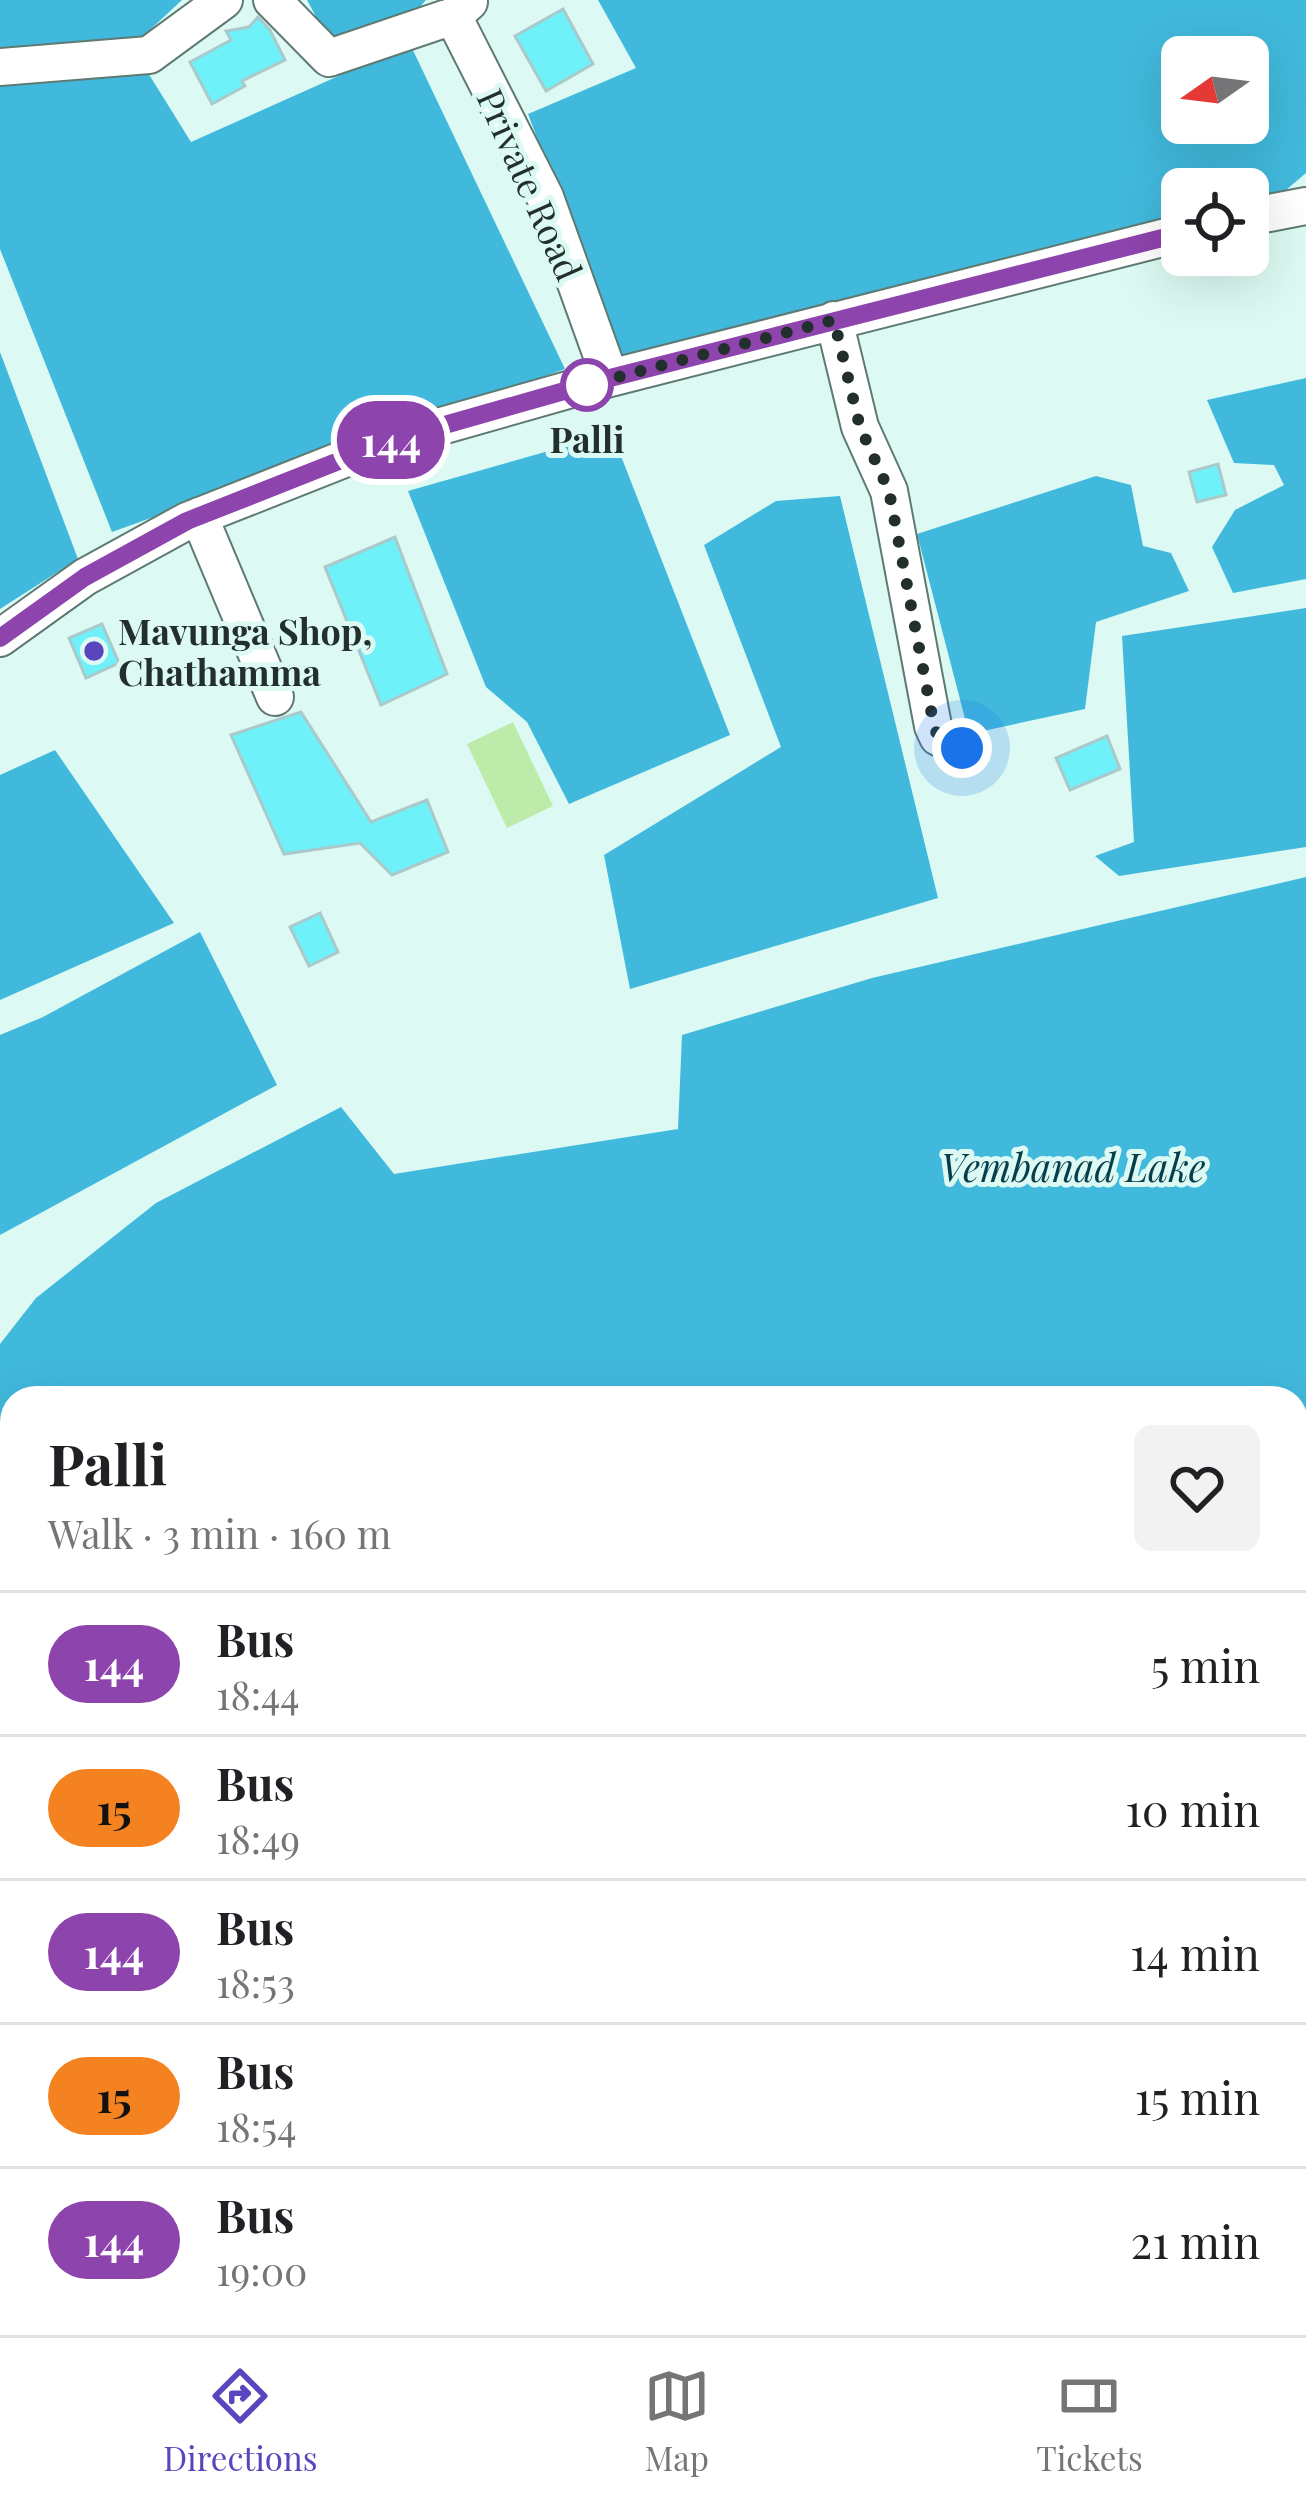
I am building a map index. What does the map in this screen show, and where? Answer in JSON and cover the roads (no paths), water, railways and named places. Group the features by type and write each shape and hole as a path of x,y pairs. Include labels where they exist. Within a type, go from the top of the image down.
{"street":[{"path":"0,67 149,55 224,0"},
{"path":"272,0 328,58 463,8"},
{"name":"Private Road","path":"463,8 545,197 610,378"},
{"path":"1269,214 1306,206"},
{"path":"0,638 85,577 199,516 392,440 610,378 1161,238"},
{"path":"834,320 860,427 889,491 934,726 938,737 962,748"},
{"path":"199,516 275,698"}],"water":[{"path":"0,0 182,0 137,42 0,49"},
{"path":"307,0 426,0 404,25 332,46"},
{"path":"598,0 1306,0 1306,173 1286,190 1269,194 1269,168 1161,168 1161,222 621,359 528,114 636,68"},
{"path":"410,44 565,369 112,532 0,249 0,84 145,68 191,142"},
{"path":"0,352 78,559 0,609"},
{"path":"1306,378 1306,579 1233,593 1212,547 1235,510 1284,485 1274,465 1234,463 1207,400"},
{"path":"612,433 730,735 569,804 527,722 486,687 408,491"},
{"path":"1096,476 1131,485 1143,546 1171,553 1189,591 1096,622 1085,709 969,734 917,534"},
{"path":"840,496 938,898 630,989 604,855 781,747 704,545 776,501"},
{"path":"1306,608 1306,847 1119,876 1095,856 1134,842 1122,636"},
{"path":"55,750 174,923 0,1000 0,775"},
{"name":"Vembanad Lake","path":"1306,877 1306,1386 0,1386 0,1344 36,1298 156,1203 341,1107 394,1174 678,1129 682,1035 872,978"},
{"path":"200,932 277,1085 0,1235 0,1035 43,1017"}],"place":[{"name":"Palli","path":"587,385"},
{"name":"Mavunga Shop, Chathamma","path":"94,651"}]}
